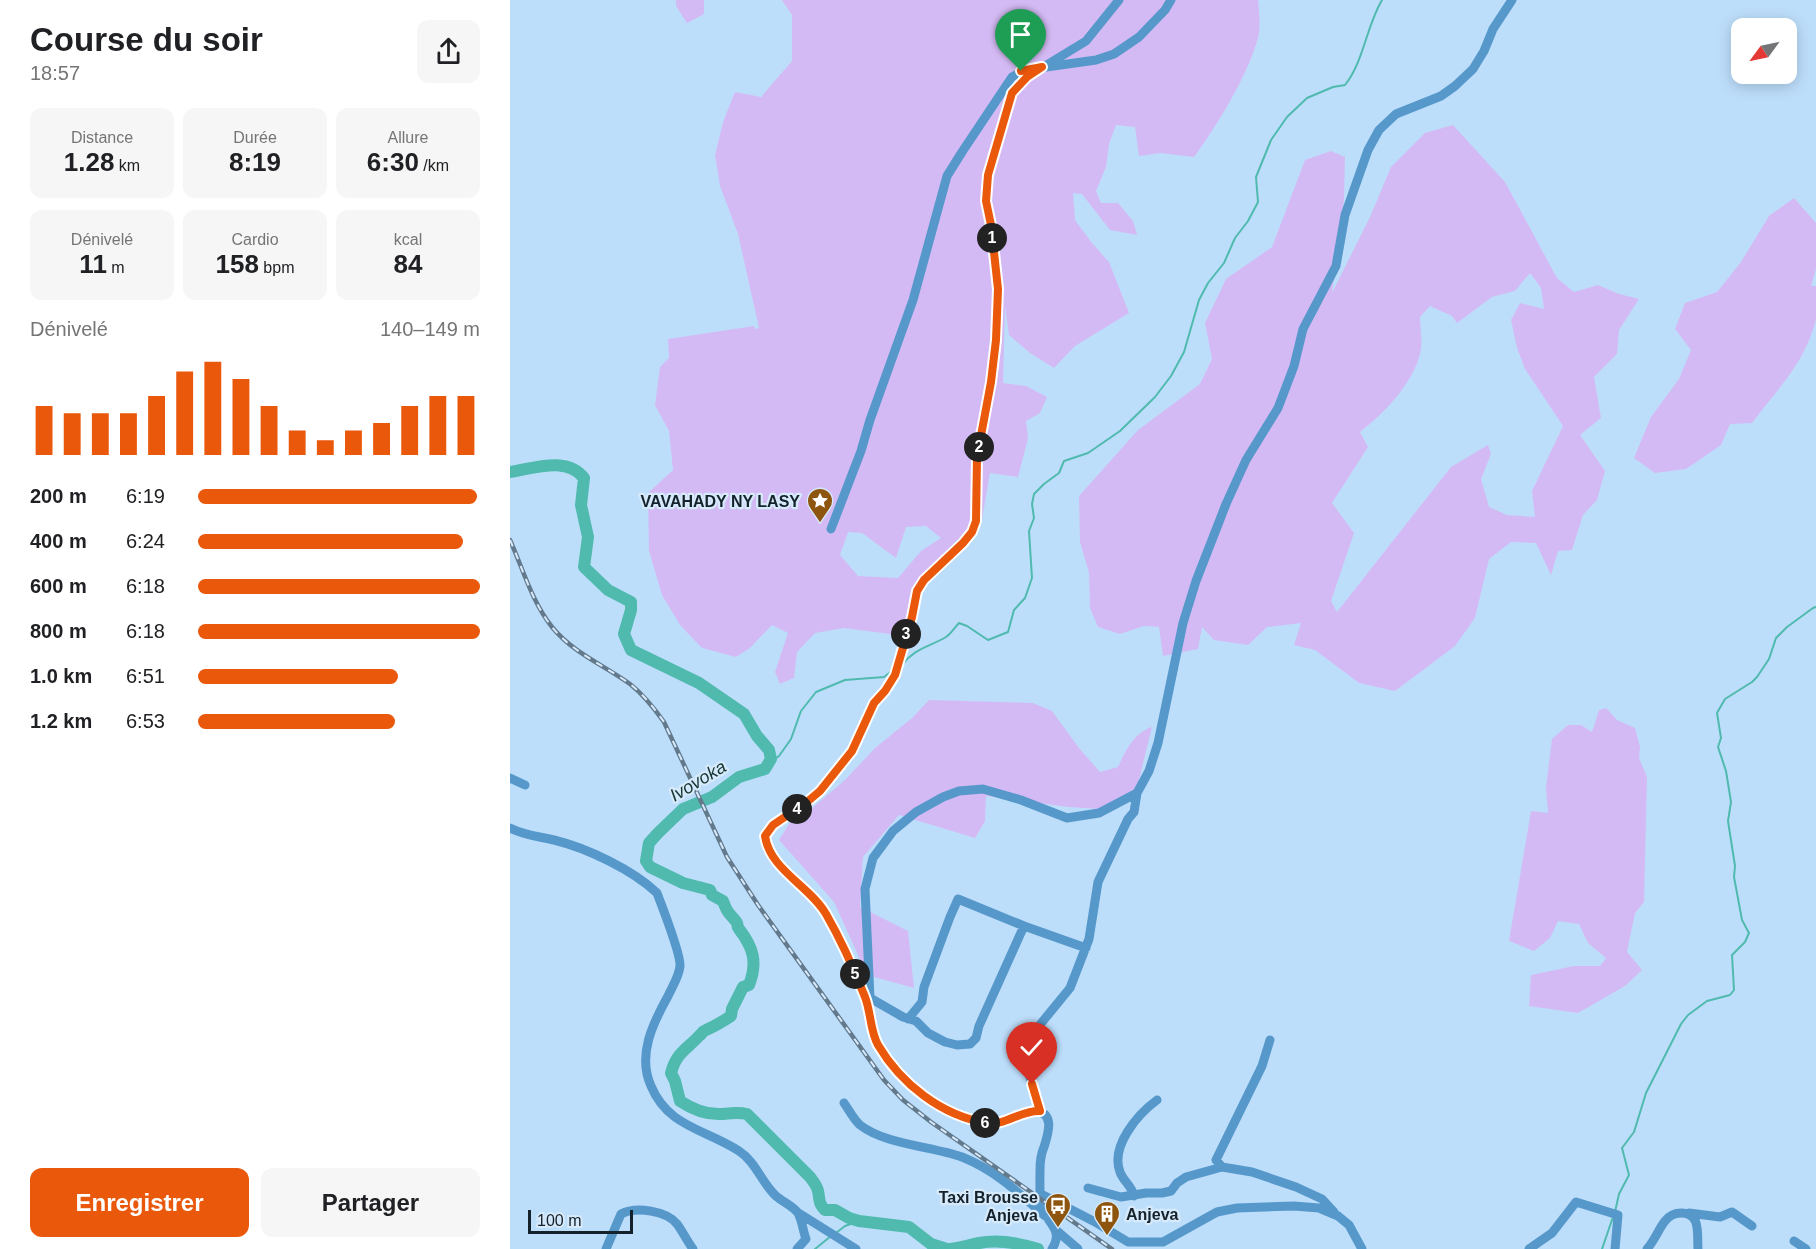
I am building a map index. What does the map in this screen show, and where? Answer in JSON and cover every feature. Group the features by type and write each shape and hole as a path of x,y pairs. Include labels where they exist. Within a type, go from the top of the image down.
{"street":[{"path":"1024,926 976,1038 970,1044 957,1045 945,1042 928,1033 916,1022 868,998 824,911 808,891 774,859 767,848 765,836 773,825 820,791 852,751 874,703 895,675 917,591 924,580 972,532 976,521 977,457 996,340 998,289 986,201 988,175 1012,93 1027,77 1086,40 1119,0"},
{"path":"831,529 861,452 870,420 913,300 947,176 1012,77 1021,71 1096,60 1114,54 1139,37 1165,10 1171,0"},
{"path":"1078,1249 1057,1232 1042,1208 1040,1169 1043,1148 1050,1129 1045,1116 1040,1111 1028,1070 1026,1054 1028,1044 1034,1032 1070,988 1086,948 1098,882 1128,819 1134,812 1137,793 1149,771 1158,743 1183,623 1196,581 1246,460 1278,408 1294,366 1303,330 1336,266 1345,215 1368,150 1379,130 1396,114 1441,96 1473,69 1484,51 1493,28 1512,0"},
{"path":"510,778 525,785"},
{"path":"1040,1111 1026,1113 997,1124 988,1124 944,1109 913,1087 877,1043 868,998 865,889 873,858 893,831 916,812 959,791 983,789 1021,800 1067,818 1099,813 1137,793"},
{"path":"510,828 526,836 555,841 590,853 623,869 648,884 657,893 680,966 675,983 653,1023 647,1045 646,1072 651,1088 666,1112 684,1125 705,1133 750,1158 764,1182 776,1196 856,1249"},
{"path":"908,1019 922,1002 924,987 958,899 1086,948"},
{"path":"1222,1167 1216,1160 1217,1155 1233,1128 1262,1066 1270,1040"},
{"path":"1134,1196 1119,1170 1118,1153 1129,1131 1147,1107 1156,1100"},
{"path":"844,1103 859,1125 884,1139 926,1147 963,1158 1000,1176 1049,1220"},
{"path":"1088,1188 1121,1197 1134,1196 1171,1191 1186,1177 1222,1167 1252,1172 1296,1186 1322,1199 1349,1225 1362,1249"},
{"path":"1041,1194 1095,1222 1132,1246 1163,1242 1217,1212 1237,1208 1294,1206 1319,1208 1338,1216"},
{"path":"1529,1249 1552,1233 1576,1202 1618,1215 1615,1249"},
{"path":"606,1249 621,1214 636,1211 661,1213 676,1222 693,1249"},
{"path":"797,1212 806,1239 797,1249"},
{"path":"1647,1249 1667,1218 1674,1213 1720,1217 1732,1212 1752,1226"},
{"path":"1689,1213 1695,1221 1698,1249"},
{"path":"1054,1246 1057,1232"},
{"path":"1794,1241 1806,1249"}],"shaded area":[{"path":"676,0 704,0 704,14 687,23 676,6"},
{"path":"782,0 1258,0 1260,24 1258,38 1247,68 1222,115 1194,157 1161,153 1139,156 1135,127 1116,125 1109,144 1106,167 1096,191 1101,203 1118,203 1133,221 1137,235 1110,230 1082,194 1073,193 1075,220 1109,262 1129,313 1075,346 1054,368 1030,353 1009,335 1005,306 1003,383 1026,386 1047,397 1040,413 1026,421 1028,438 1018,477 990,473 981,525 924,580 905,636 844,628 815,633 797,652 794,678 780,684 775,672 788,633 772,625 750,648 736,657 702,648 680,625 662,595 649,551 648,493 673,470 669,431 655,405 660,367 669,358 668,339 754,326 755,329 759,328 738,234 720,186 715,155 723,122 735,92 761,97 792,61 792,15","holes":["926,526 941,538 921,551 898,578 858,576 840,555 848,532 862,533 896,558 906,527"]},
{"path":"1453,125 1505,182 1557,278 1574,292 1598,285 1639,299 1619,330 1617,354 1594,377 1601,418 1580,435 1605,471 1597,500 1583,515 1572,550 1558,551 1551,575 1536,543 1511,542 1489,559 1475,618 1455,646 1395,691 1359,683 1315,650 1294,645 1301,623 1267,627 1248,645 1214,640 1202,627 1198,649 1163,656 1159,627 1144,626 1120,634 1098,627 1090,608 1089,573 1080,542 1079,496 1138,430 1200,384 1212,359 1205,323 1226,279 1272,247 1305,160 1331,151 1345,157 1344,200 1332,293 1370,217 1391,167 1425,133","holes":["1530,273 1541,288 1544,309 1520,303 1511,320 1517,348 1525,369 1563,426 1532,491 1535,517 1507,515 1489,507 1481,479 1491,454 1488,445 1451,467 1337,612 1331,601 1354,533 1332,503 1368,447 1360,432 1396,398 1411,377 1420,354 1420,317 1430,306 1452,316 1457,323 1492,297 1515,291"]},
{"path":"1794,198 1816,223 1816,269 1811,286 1816,286 1816,320 1805,350 1790,374 1752,423 1730,424 1721,445 1686,469 1655,473 1634,458 1651,417 1679,379 1691,350 1675,329 1685,303 1717,292 1741,262 1769,216"},
{"path":"929,700 1033,703 1052,711 1100,772 1118,767 1135,738 1152,727 1137,788 1100,809 986,796 985,821 975,838 899,815 863,857 860,907 908,931 914,988 867,975 834,902 779,840 794,816 810,810"},
{"path":"1606,708 1617,720 1635,728 1640,747 1639,758 1647,777 1644,902 1635,913 1627,952 1642,970 1625,986 1578,1013 1529,1006 1531,975 1574,966 1600,966 1606,958 1588,943 1579,924 1558,921 1550,938 1534,951 1509,941 1531,811 1548,813 1546,787 1552,739 1568,725 1581,725 1592,732 1599,710"}],"waterway":[{"path":"902,665 917,651 948,636 959,623 988,640 1008,632 1014,610 1025,598 1032,578 1029,531 1034,518 1032,504 1034,494 1059,473 1064,461 1088,453 1120,431 1155,397 1171,376 1184,352 1199,300 1208,283 1224,263 1235,238 1248,221 1258,202 1256,177 1271,140 1287,117 1307,98 1333,87 1345,85 1357,65 1382,0"},
{"name":"Ivovoka","path":"510,472 560,465 577,471 584,478 581,505 588,537 584,567 608,590 631,602 624,634 631,650 699,683 744,714 757,736 769,750 771,759 765,769 739,777 712,797 683,809 649,843 646,861 650,867 683,883 710,890 712,895 723,901 748,942 753,955 752,977 749,985 743,987 731,1016 703,1031 676,1061 671,1073 680,1101 711,1114 747,1114 810,1177 817,1187 820,1203 825,1210 835,1210 859,1221 909,1227 931,1244 947,1249"},
{"path":"1615,1212 1619,1194 1629,1175 1622,1148 1634,1132 1646,1093 1681,1024 1688,1015 1707,1001 1730,995 1734,990 1732,955 1745,942 1749,933 1742,920 1734,877 1735,866 1728,821 1731,802 1726,771 1718,747 1721,738 1717,713 1725,699 1757,677 1769,659 1776,638 1787,627 1816,607"},
{"path":"768,764 779,756 791,739 801,711 816,692 845,680 884,677 892,671"},
{"path":"1602,1249 1613,1217"},
{"path":"836,1233 845,1226 859,1221"},
{"path":"815,1249 831,1236"},
{"name":"Ivovoka","path":"950,1249 994,1241 1016,1243 1038,1249"}],"railway":[{"path":"510,540 533,596 552,627 569,644 635,688 664,722 727,857 758,905 884,1080 903,1100 931,1122 1112,1249"}],"place":[{"name":"VAVAHADY NY LASY","path":"820,524"},
{"name":"Taxi Brousse Anjeva","path":"1058,1229"},
{"name":"Anjeva","path":"1107,1237"}],"route":[{"path":"1021,71 1042,67 1027,77 1012,93 988,175 986,201 998,289 996,340 991,382 977,457 976,521 972,532 963,543 924,580 917,591 895,675 874,703 852,751 820,791 773,825 765,836 767,848 774,859 808,891 824,911 866,998 877,1043 913,1087 944,1109 966,1118 997,1124 1026,1113 1040,1111 1032,1084"}]}
